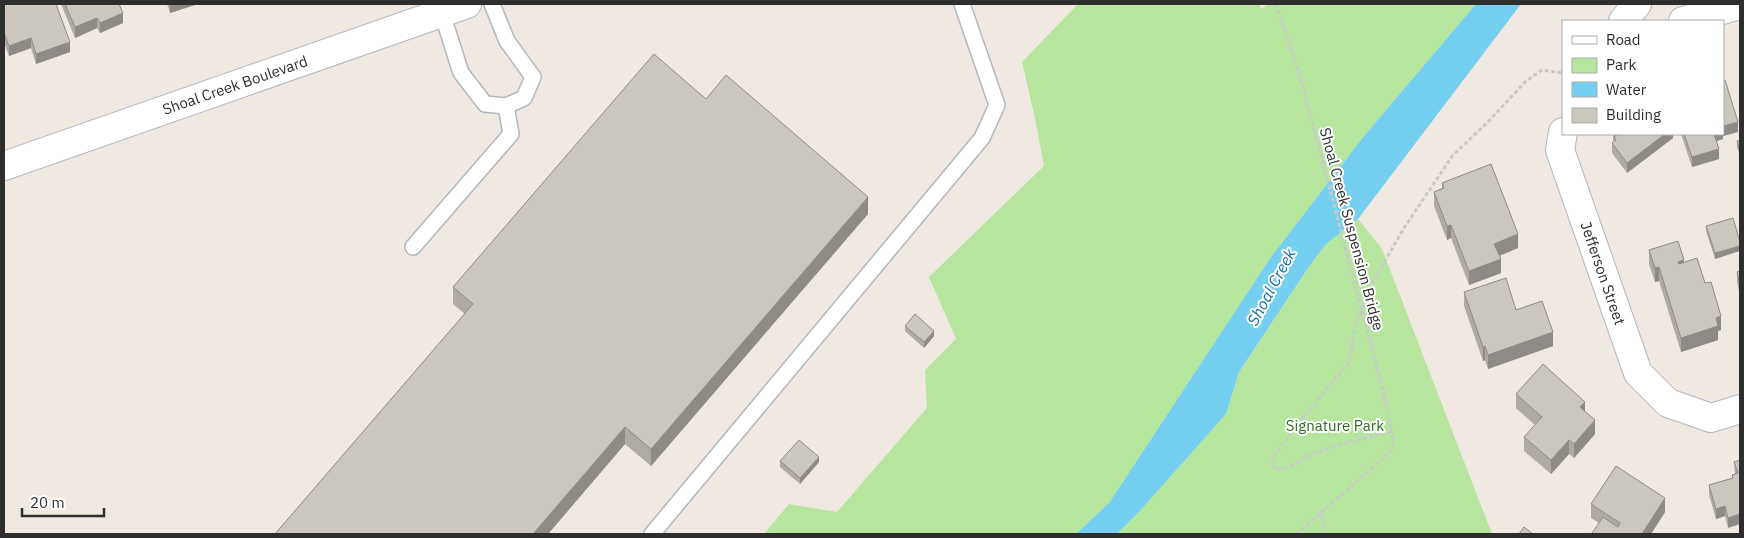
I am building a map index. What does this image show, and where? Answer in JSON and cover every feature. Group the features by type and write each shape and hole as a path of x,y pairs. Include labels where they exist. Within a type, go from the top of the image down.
{"street":[{"path":"1624,20 1637,4"},
{"path":"1687,20 1740,5"},
{"name":"Shoal Creek Boulevard","path":"4,166 454,8"},
{"name":"Jefferson Street","path":"1562,135 1560,150 1638,373 1668,404 1711,418 1740,409"}],"lane":[{"path":"454,8 462,74 485,104 506,106 524,98 533,77 507,40 492,4"},
{"path":"652,534 982,138 996,105 962,4"},
{"path":"413,247 511,134 506,106"}],"path":[{"name":"Shoal Creek Suspension Bridge","path":"1276,4 1299,72 1392,431"},
{"path":"1296,534 1391,451 1394,441 1392,431 1345,442 1308,456 1282,469 1275,468 1272,461 1293,430 1350,361 1358,316 1374,280 1404,228 1453,155 1487,123 1525,82 1542,70 1562,73"},
{"path":"1321,512 1326,534"}],"green space":[{"path":"1078,4 1259,4 1261,9 1268,4 1476,4 1364,136 1271,257 1109,503 1076,534 764,534 789,504 837,512 927,408 925,370 956,339 929,277 1044,166 1022,62"},
{"name":"Signature Park","path":"1358,219 1382,249 1492,534 1117,534 1226,414 1239,372 1308,268 1325,245"}],"water":[{"name":"Shoal Creek","path":"1476,4 1521,4 1358,219 1325,245 1308,268 1239,372 1226,414 1117,534 1076,534 1109,503 1271,257 1364,136"}],"building":[{"path":"4,4 56,4 70,42 36,54 31,38 9,46 4,33"},
{"path":"65,4 119,4 123,13 100,23 97,18 75,27"},
{"path":"654,54 706,99 726,75 868,197 651,449 625,427 533,534 275,534 473,304 453,287"},
{"path":"1724,80 1738,122 1724,126"},
{"path":"1617,135 1664,135 1627,163 1612,143 1616,140 1614,137"},
{"path":"1684,135 1714,135 1719,149 1692,157"},
{"path":"1740,140 1740,152 1737,141"},
{"path":"1491,164 1518,234 1494,244 1501,259 1469,271 1451,225 1447,226 1434,192 1444,188 1442,183"},
{"path":"1733,218 1740,246 1715,253 1706,226"},
{"path":"1678,241 1684,260 1678,262 1679,264 1697,258 1705,283 1711,282 1721,316 1716,318 1718,326 1681,338 1659,267 1655,268 1649,250"},
{"path":"1740,271 1740,285 1737,272"},
{"path":"1506,278 1516,310 1542,301 1553,332 1488,355 1485,346 1483,347 1464,292"},
{"path":"915,314 934,331 924,342 905,326"},
{"path":"1543,364 1585,402 1580,407 1595,420 1574,444 1569,440 1551,460 1524,437 1542,417 1516,394"},
{"path":"799,440 819,457 800,478 780,461"},
{"path":"1740,460 1740,514 1728,518 1725,506 1716,509 1709,485 1733,478 1732,475 1738,473 1734,462"},
{"path":"1616,466 1665,498 1642,534 1592,533 1603,517 1618,527 1620,523 1591,504"},
{"path":"1524,527 1533,534 1519,534"}]}
